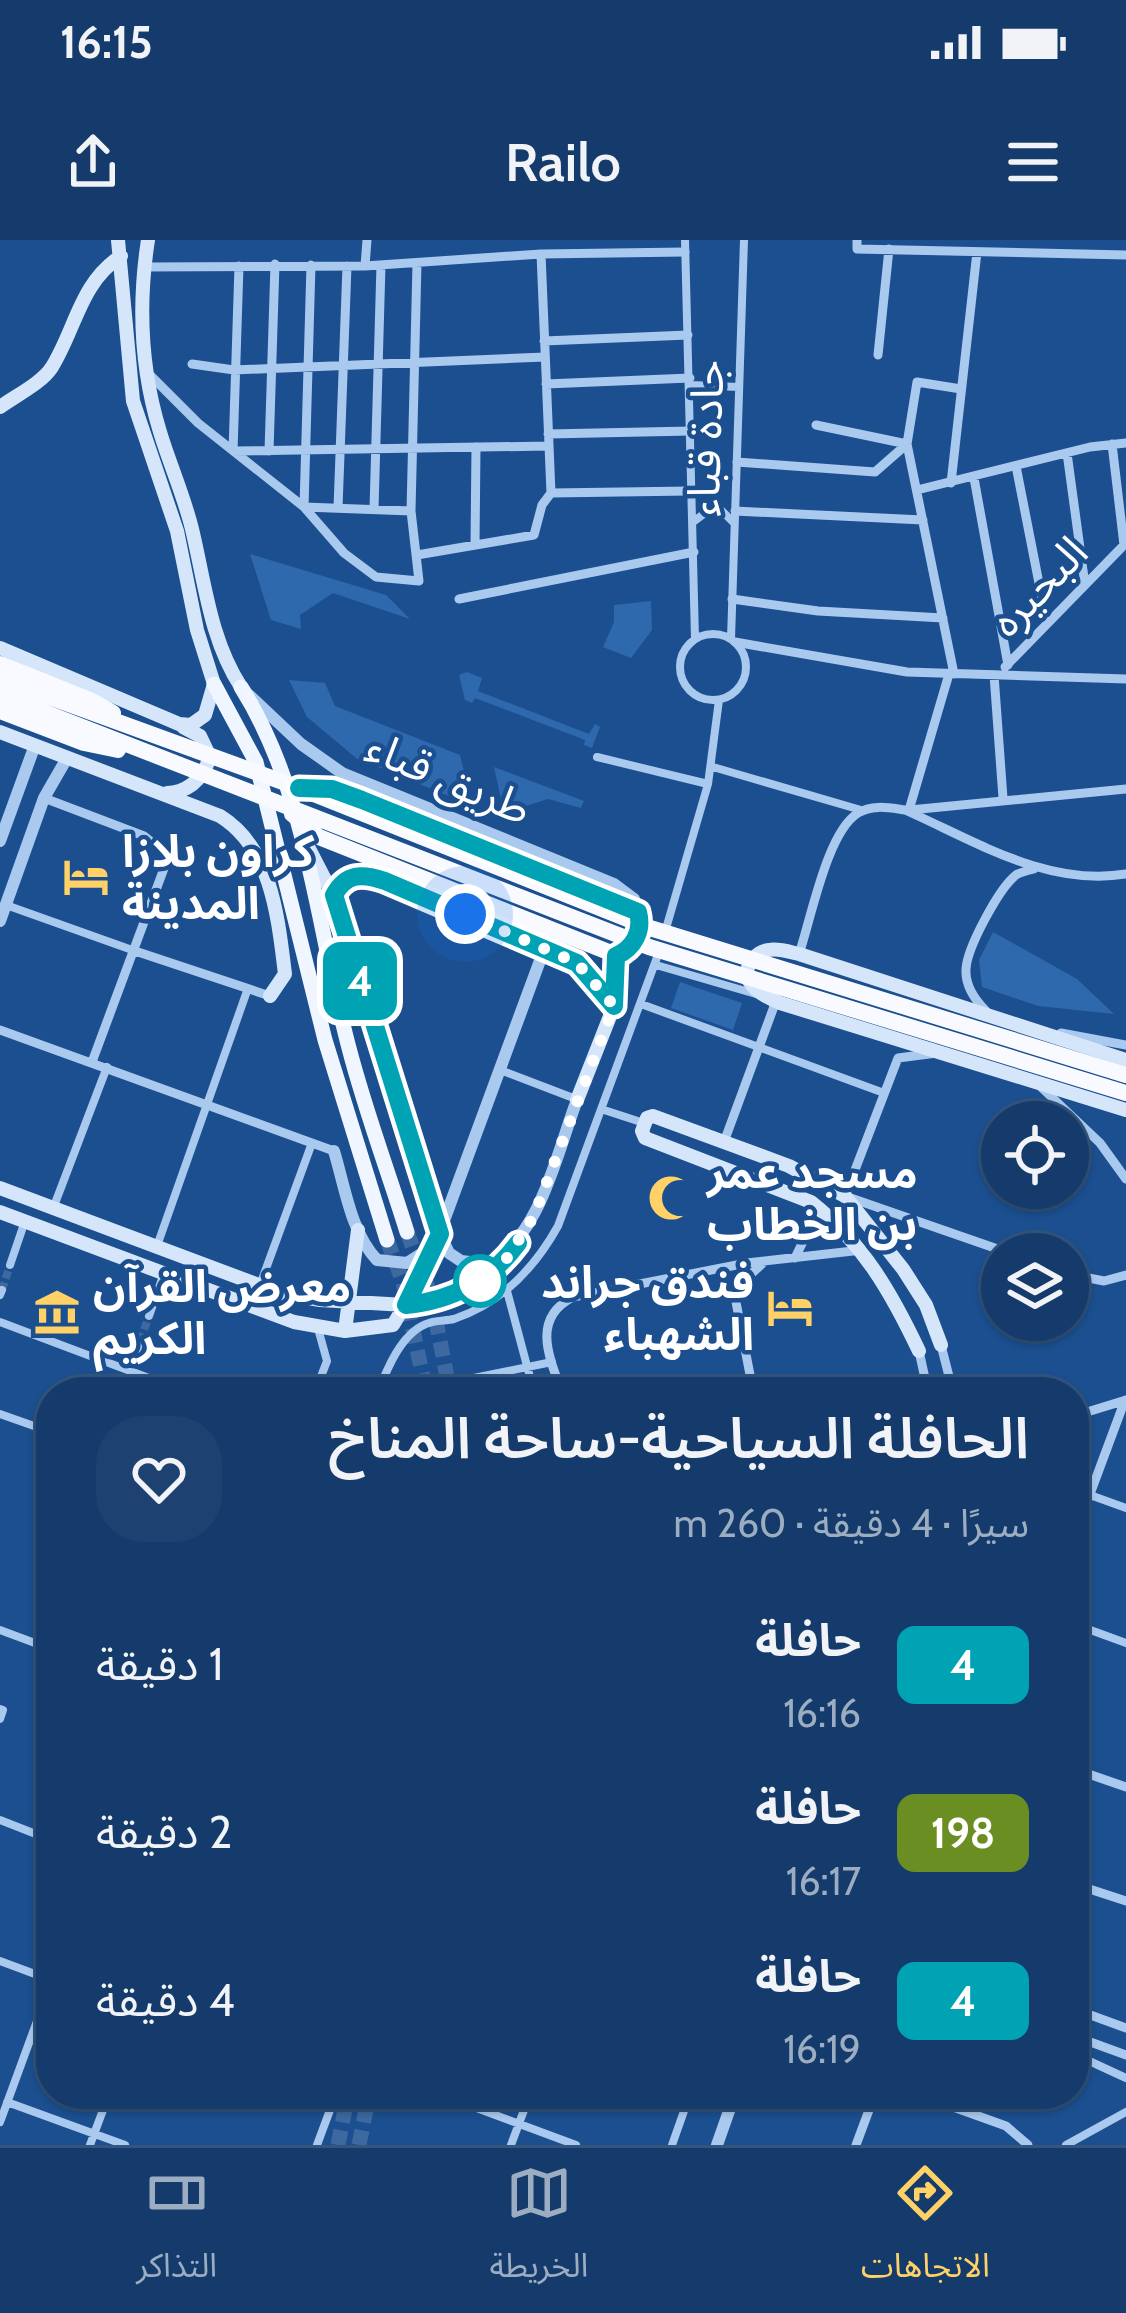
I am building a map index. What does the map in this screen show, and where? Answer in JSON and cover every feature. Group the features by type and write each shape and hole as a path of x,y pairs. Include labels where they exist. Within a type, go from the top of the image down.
{"highway":[{"path":"0,664 92,701 145,733"},
{"path":"0,680 299,788 650,928 1126,1075"},
{"path":"0,695 649,947 1126,1093"},
{"path":"0,711 84,743 159,758"},
{"path":"299,788 332,789 638,912 640,927 634,941 616,956 614,1006"},
{"path":"282,806 319,837 616,956"}],"main road":[{"path":"148,240 142,313 146,371 160,431 191,527 214,626 277,759 299,831 349,1049 407,1232"},
{"path":"119,248 128,373 143,435 177,531 196,630 214,684 256,761 325,1040 387,1240"},
{"path":"0,407 48,373 83,298 119,248"},
{"path":"0,648 179,724 206,743 206,769 188,788 163,794 150,790"},
{"path":"179,724 205,715 214,684"},
{"path":"0,731 220,816 239,828 286,880"},
{"path":"299,831 334,895"},
{"path":"257,852 278,919 285,974 270,996"},
{"path":"278,919 286,880"},
{"path":"1126,1060 800,954 770,949 756,954 748,968 748,981 770,1004 1126,1110"},
{"path":"577,1100 614,1006"},
{"path":"919,1351 890,1289 862,1250 811,1202 645,1138 644,1123 653,1116 789,1166 845,1196 926,1305 941,1345"},
{"path":"0,1187 280,1293 406,1305"},
{"path":"0,1212 295,1322 345,1330 393,1325 406,1305"},
{"path":"345,1330 358,1230"}],"street":[{"path":"365,266 367,240"},
{"name":"جادة قباء","path":"733,641 744,240"},
{"path":"857,240 857,249 1126,255"},
{"path":"144,267 365,266 686,246"},
{"name":"جادة قباء","path":"686,246 695,638"},
{"path":"878,356 889,249"},
{"path":"951,483 977,252"},
{"path":"417,555 533,535 551,493 541,254"},
{"path":"146,371 198,423 304,507 344,553 376,577 419,580 411,511 417,262"},
{"path":"269,451 275,264"},
{"path":"304,507 311,265"},
{"path":"374,509 381,265"},
{"path":"233,451 239,266"},
{"path":"338,508 346,266"},
{"path":"544,341 688,335"},
{"path":"192,364 234,370 545,357"},
{"path":"546,384 690,381 740,387"},
{"path":"907,810 952,674 908,445 917,382 961,389"},
{"path":"816,425 908,445"},
{"path":"233,451 476,448 691,431"},
{"path":"917,490 1126,442"},
{"path":"1112,444 1125,544"},
{"path":"737,462 875,472 908,445"},
{"path":"475,545 476,448"},
{"path":"1066,453 1085,585"},
{"path":"1016,466 1048,624"},
{"path":"974,478 1007,665"},
{"path":"551,493 690,491"},
{"path":"304,507 411,511"},
{"path":"693,523 710,510 721,510 735,524"},
{"path":"735,511 923,520"},
{"name":"البحيره","path":"996,675 1125,544"},
{"path":"459,599 694,552"},
{"path":"732,599 818,611 943,619"},
{"path":"733,641 745,656 739,689 719,700 690,692 680,674 681,654 695,638 712,634 908,673 1126,679"},
{"path":"996,675 1003,798"},
{"name":"طريق قباء","path":"241,687 301,744 342,773 614,884 634,899 638,912"},
{"path":"384,1377 392,1358 424,1324 464,1315 507,1291 534,1264 557,1226 656,965 708,784 719,700"},
{"path":"0,841 35,745"},
{"path":"597,757 708,784"},
{"path":"0,921 44,798 68,758"},
{"path":"712,766 861,810 881,806 907,810 1038,868 1098,879 1126,874"},
{"path":"907,810 1126,789"},
{"path":"44,798 145,836 165,853 166,863 92,1062"},
{"path":"800,954 835,845 845,825 861,810"},
{"path":"990,1015 969,987 966,970 973,944 1017,874 1038,868"},
{"path":"518,1243 488,1264 461,1261 437,1239 334,895 340,884 364,874 577,963 614,1006"},
{"path":"6,905 270,996"},
{"path":"406,1305 437,1239 545,947"},
{"path":"656,965 770,1004 724,1142"},
{"path":"157,1246 247,991"},
{"path":"641,1004 884,1093"},
{"path":"0,1030 334,1151 358,1230 377,1260 392,1264 424,1256 437,1239"},
{"path":"1038,1030 1126,1045"},
{"path":"942,1052 898,1058 845,1196 981,1243"},
{"path":"54,1208 107,1067"},
{"path":"406,1305 461,1291 503,1264 534,1216 577,1100 500,1070"},
{"path":"1037,1083 1100,1143 1126,1179"},
{"path":"601,1109 644,1123"},
{"path":"260,1285 312,1143"},
{"path":"795,1258 812,1223 811,1202"},
{"path":"10,1264 26,1221"},
{"path":"558,1377 546,1335 547,1318 557,1305 573,1297 747,1263 862,1250"},
{"path":"750,1377 736,1303 738,1286 762,1264"},
{"path":"149,1316 164,1273"},
{"path":"1089,1278 1104,1281 1126,1275"},
{"path":"507,1291 530,1377"},
{"path":"0,1322 146,1377"},
{"path":"317,1325 327,1361 321,1377"},
{"path":"130,1371 140,1341"},
{"path":"941,1345 949,1377"},
{"path":"919,1351 925,1377"},
{"path":"482,1377 553,1362"},
{"path":"1089,1411 1125,1400"},
{"path":"1125,1400 1090,1495 1126,1508"},
{"path":"0,1414 36,1427"},
{"path":"1089,1629 1126,1643"},
{"path":"0,1630 36,1643"},
{"path":"0,1709 0,1719"},
{"path":"1089,1774 1126,1787"},
{"path":"0,1820 36,1834"},
{"path":"1089,1889 1126,1900"},
{"path":"0,1961 36,1976"},
{"path":"1089,2014 1126,2028"},
{"path":"0,2122 36,2020"},
{"path":"1089,2042 1126,2056"},
{"path":"1089,2061 1126,2078"},
{"path":"6,2096 36,2109"},
{"path":"36,2109 125,2145"},
{"path":"90,2145 103,2109"},
{"path":"317,2145 330,2109"},
{"path":"478,2109 576,2145"},
{"path":"511,2145 525,2109"},
{"path":"672,2145 685,2109"},
{"path":"717,2145 730,2109"},
{"path":"856,2145 869,2109"},
{"path":"959,2109 1006,2126 1028,2145"},
{"path":"1066,2145 1126,2113"}],"shaded area":[{"path":"250,554 386,595 410,619 333,593 300,615 301,629 271,620"},
{"path":"651,601 652,630 631,658 603,647 614,622 614,605"},
{"path":"467,672 482,678 478,691 589,734 595,724 600,727 592,748 584,745 585,740 475,698 472,703 465,700 459,675"},
{"path":"289,680 325,683 335,706 460,755 473,806 356,758 307,717"},
{"path":"494,767 584,801 581,808 548,799 504,813"},
{"path":"993,932 1077,979 1114,1014 1038,1006 982,987 979,960"},
{"path":"680,982 742,1003 733,1030 671,1008"}],"tunnel":[{"path":"407,1232 431,1295 447,1377"},
{"path":"387,1240 403,1282 423,1377"},
{"path":"2,1290 10,1265"},
{"path":"140,1341 149,1316"},
{"path":"338,2145 345,2109"},
{"path":"359,2145 366,2109"}],"bus line":[{"name":"4","path":"299,788 332,789 638,912 640,927 634,941 616,956 614,1006 577,963 385,881 364,874 351,877 334,895 440,1234 406,1305 422,1304 480,1281 503,1264 518,1243"}],"place":[{"name":"كراون بلازا المدينة","path":"86,877"},
{"name":"مسجد عمر بن الخطاب","path":"671,1198"},
{"name":"فندق جراند الشهباء","path":"790,1308"},
{"name":"معرض القرآن الكريم","path":"57,1312"}],"route":[{"path":"465,914 577,963 614,1006 534,1216 503,1264 480,1281"}]}
